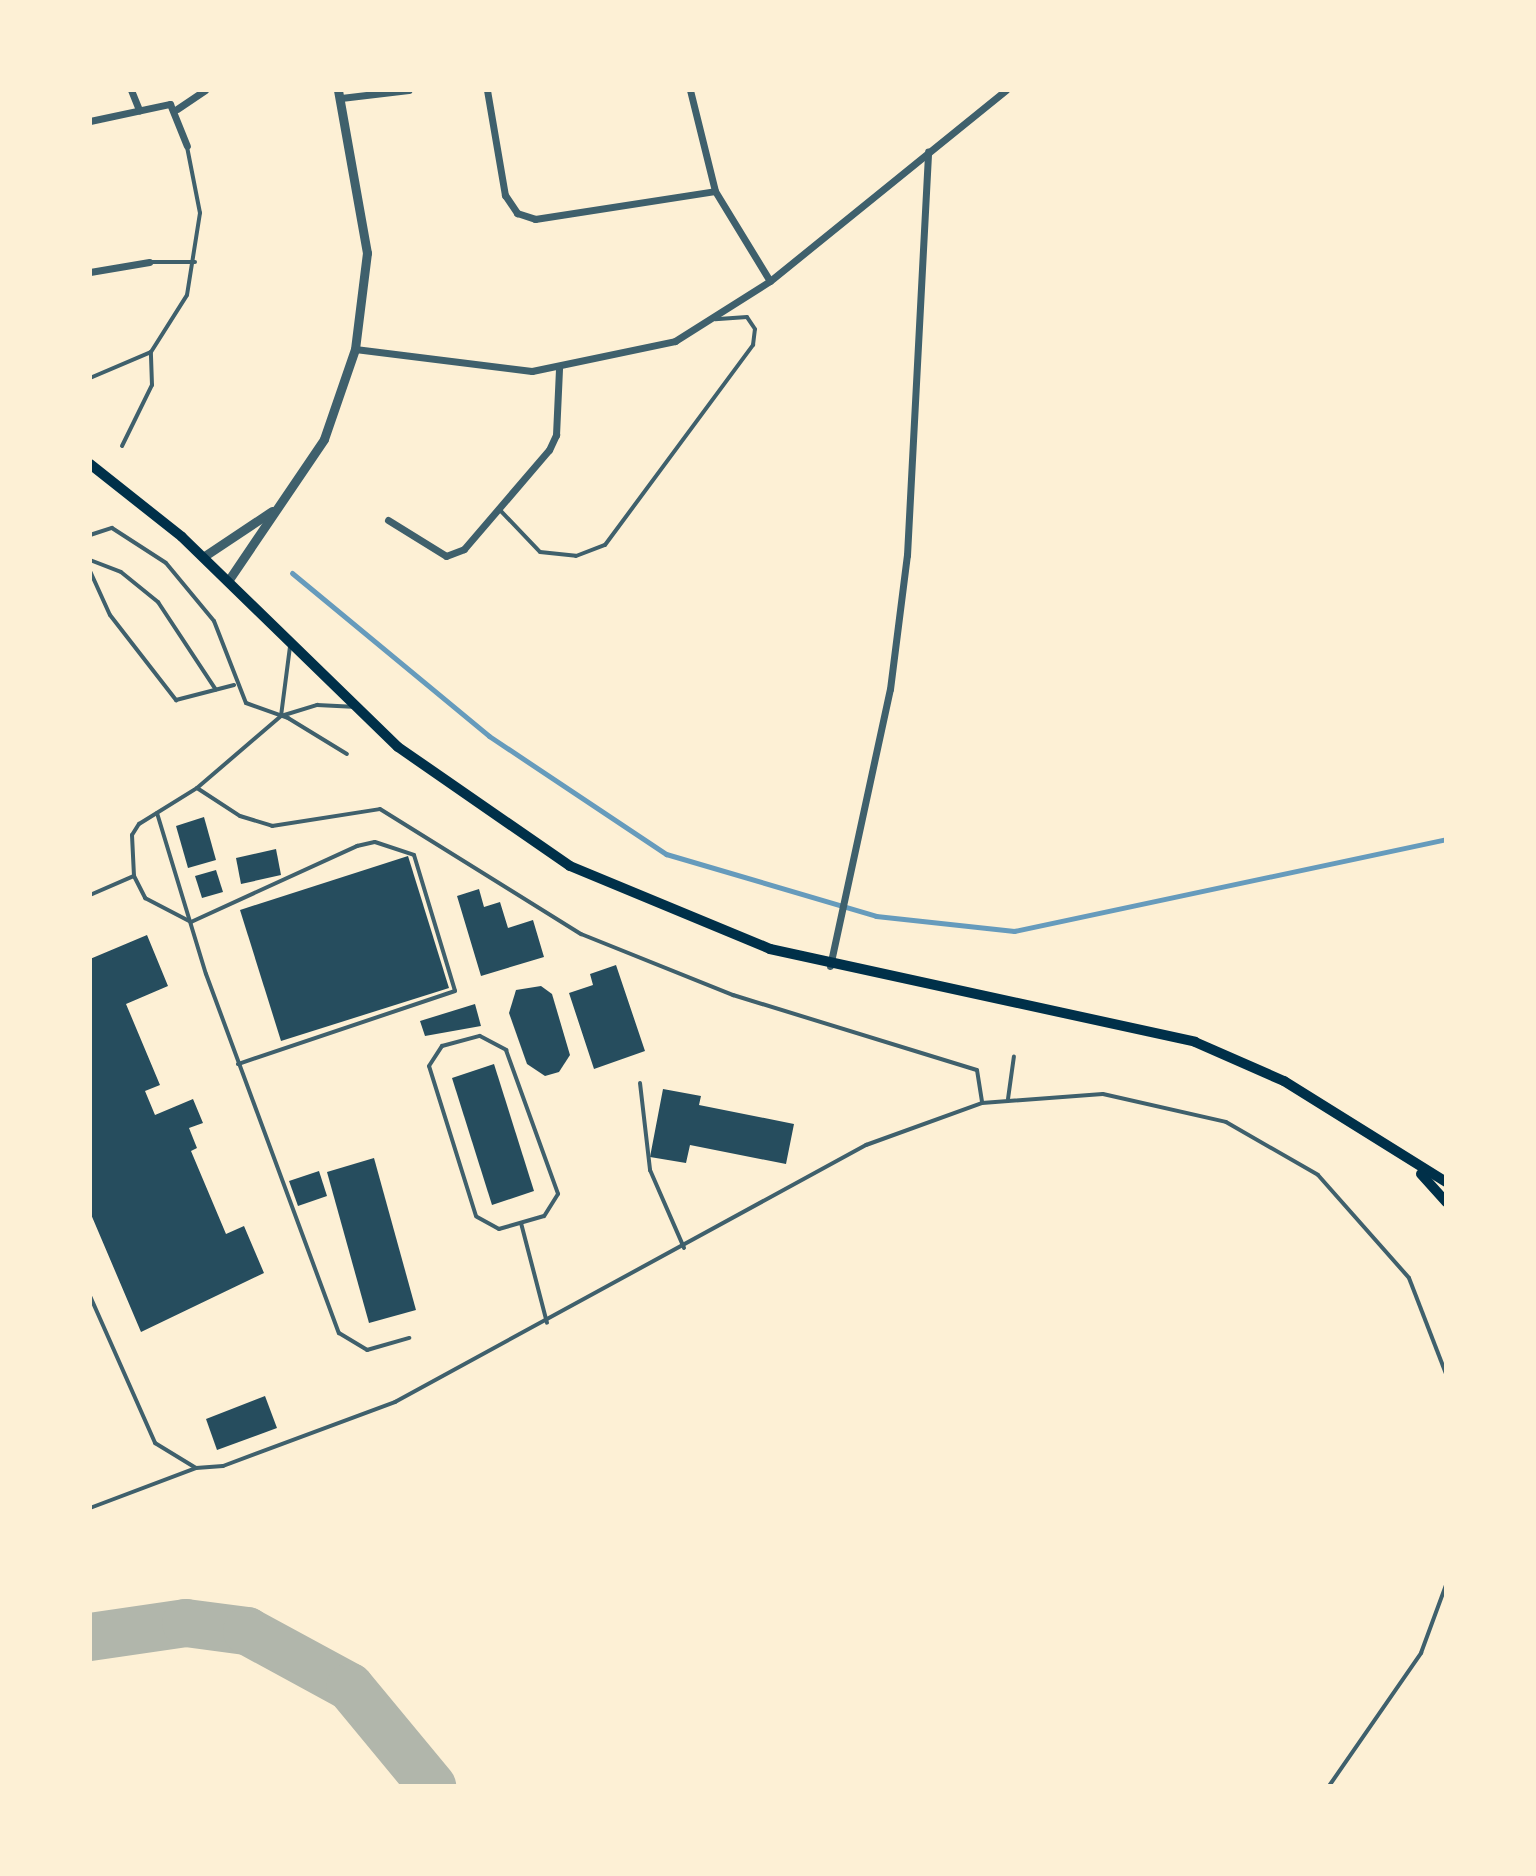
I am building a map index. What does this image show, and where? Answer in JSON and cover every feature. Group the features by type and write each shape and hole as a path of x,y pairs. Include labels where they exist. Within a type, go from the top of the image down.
{"main road":[{"path":"90,464 203,557 355,707 441,782 570,866 710,928 830,966 1096,1015 1195,1042 1284,1081 1417,1170 1446,1182"},
{"path":"1417,1170 1446,1202"}],"street":[{"path":"131,90 139,110"},
{"path":"90,121 139,110 177,109 205,90"},
{"path":"228,581 337,415 355,349 367,253 340,94 409,90"},
{"path":"487,90 505,195 517,213 535,219 715,191"},
{"path":"690,90 715,191 770,281"},
{"path":"355,349 505,371 559,368 675,341 715,319 770,281 1006,90"},
{"path":"177,109 187,146"},
{"path":"830,966 846,914 890,689 907,555 928,152"},
{"path":"90,272 149,262"},
{"path":"388,520 446,556 464,549 556,435 559,368"},
{"path":"203,557 275,509"}],"lane":[{"path":"90,378 151,352 171,328 195,262 200,213 187,146"},
{"path":"149,262 195,262"},
{"path":"499,509 540,552 576,556 605,545 753,345 755,329 747,317 715,319"},
{"path":"122,446 152,385 151,352"},
{"path":"90,535 112,528 180,576 214,621 235,685 246,703 281,716 347,754"},
{"path":"90,560 121,572 158,602 216,690"},
{"path":"90,571 110,615 173,697 185,702 235,685"},
{"path":"281,716 290,641"},
{"path":"191,922 145,898 134,876 132,835 157,813 197,788 281,716 317,705 355,707"},
{"path":"197,788 240,816 272,826 380,809 581,934 733,995 977,1070 982,1103"},
{"path":"157,813 238,1064 339,1333 367,1350 409,1338"},
{"path":"191,922 339,852 375,842 401,846 414,855 457,983 451,994 238,1064"},
{"path":"92,896 134,876"},
{"path":"480,1036 506,1050 558,1194 549,1213 521,1223 499,1229 476,1216 429,1066 442,1046 480,1036"},
{"path":"1008,1099 1014,1056"},
{"path":"640,1083 650,1170 684,1248"},
{"path":"90,1508 196,1468 248,1461 395,1402 547,1323 866,1145 982,1103 1057,1093 1148,1100 1226,1122 1290,1154 1345,1199 1389,1249 1422,1303 1446,1374"},
{"path":"521,1223 547,1323"},
{"path":"90,1296 140,1421 163,1450 196,1468"},
{"path":"1329,1786 1421,1653 1446,1585"}],"building":[{"path":"204,817 216,860 188,868 176,826"},
{"path":"276,849 281,875 241,884 236,858"},
{"path":"408,856 449,988 281,1041 240,910"},
{"path":"216,870 223,892 202,898 195,876"},
{"path":"479,889 484,907 500,902 508,928 533,920 544,957 481,976 457,896"},
{"path":"147,935 168,986 126,1004 160,1085 145,1091 155,1115 193,1099 203,1123 189,1128 197,1148 191,1151 226,1234 244,1226 264,1273 141,1332 90,1212 90,959"},
{"path":"616,965 645,1051 594,1069 569,993 593,985 590,974"},
{"path":"541,986 552,994 570,1055 559,1072 545,1076 527,1064 509,1013 516,990"},
{"path":"475,1004 481,1026 425,1036 420,1021"},
{"path":"494,1064 534,1191 492,1205 452,1078"},
{"path":"663,1089 701,1096 699,1105 794,1124 786,1164 690,1145 686,1163 650,1157"},
{"path":"374,1158 416,1310 369,1323 327,1172"},
{"path":"319,1171 327,1196 298,1206 289,1181"},
{"path":"265,1396 277,1428 217,1450 206,1419"}],"waterway":[{"path":"292,573 489,736 666,854 876,916 1014,931 1446,839"}],"taxiway":[{"path":"90,1637 186,1623 247,1631 350,1687 432,1786"}]}
